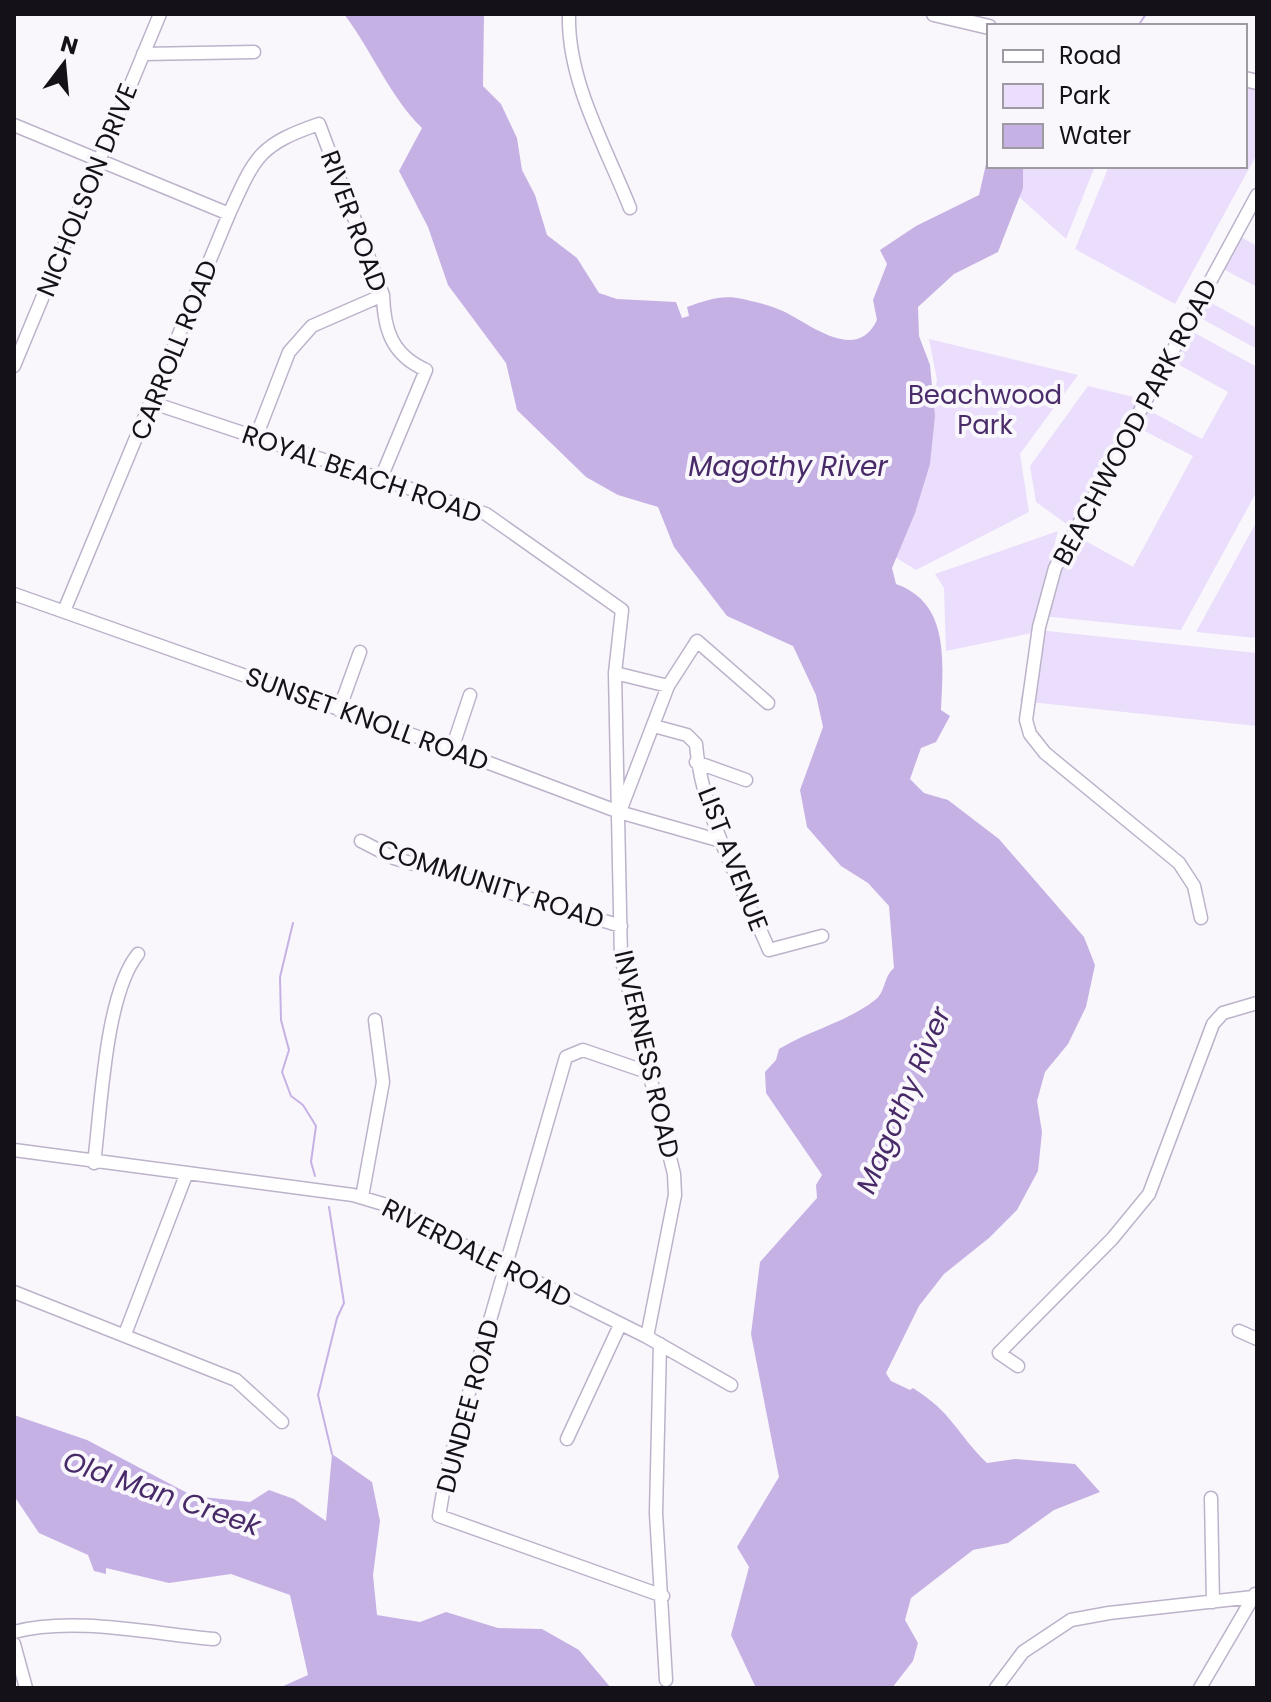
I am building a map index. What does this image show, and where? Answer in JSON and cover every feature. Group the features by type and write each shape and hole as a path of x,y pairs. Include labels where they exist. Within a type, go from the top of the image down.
{"main road":[{"path":"934,14 987,27"}],"street":[{"name":"NICHOLSON DRIVE","path":"14,366 160,14"},
{"path":"569,14 572,56 580,84 630,208"},
{"path":"143,54 254,52"},
{"name":"CARROLL ROAD","path":"64,611 229,214 256,157 281,137 319,124"},
{"name":"RIVER ROAD","path":"319,124 383,295 383,320 391,343 410,363 426,370 381,478"},
{"path":"14,125 99,163 229,214"},
{"name":"BEACHWOOD PARK ROAD","path":"1201,918 1194,886 1179,863 1045,753 1030,734 1026,720 1039,627 1055,568 1257,195"},
{"path":"256,437 289,352 312,326 383,295"},
{"name":"ROYAL BEACH ROAD","path":"153,403 486,514 622,610 615,673"},
{"name":"SUNSET KNOLL ROAD","path":"14,594 452,749 619,812 721,841"},
{"path":"619,812 668,686 697,641 768,703"},
{"path":"339,710 360,652"},
{"path":"615,673 668,686"},
{"name":"INVERNESS ROAD","path":"615,673 621,958 647,1072 671,1157 675,1195 647,1337"},
{"path":"452,749 470,695"},
{"name":"LIST AVENUE","path":"654,726 693,739 696,762 721,841 769,950 822,936"},
{"path":"696,762 746,780"},
{"name":"COMMUNITY ROAD","path":"361,841 394,858 621,926"},
{"path":"94,1163 107,1054 125,970 138,954"},
{"path":"1018,1366 999,1353 1112,1239 1149,1194 1213,1024 1223,1013 1257,1003"},
{"path":"362,1197 383,1082 375,1020"},
{"name":"DUNDEE ROAD","path":"647,1072 583,1050 566,1057 447,1469 439,1516 663,1596"},
{"name":"RIVERDALE ROAD","path":"14,1150 362,1197 393,1207 647,1337 731,1385"},
{"path":"125,1334 186,1175"},
{"path":"14,1292 236,1380 282,1422"},
{"path":"567,1439 620,1325"},
{"path":"1239,1331 1257,1339"},
{"path":"660,1344 656,1513 666,1680"},
{"path":"1211,1498 1213,1602"},
{"path":"996,1688 1023,1652 1071,1620 1255,1594"},
{"path":"1200,1688 1255,1594"},
{"path":"14,1632 37,1626 63,1626 214,1639"},
{"path":"14,1644 26,1688"}],"green space":[{"path":"1247,73 1257,75 1257,154 1175,304 1075,249 1108,168 1247,168"},
{"path":"1019,168 1094,168 1066,239 1008,187"},
{"path":"1230,231 1257,246 1257,287 1212,263"},
{"path":"1195,294 1257,328 1257,349 1186,310"},
{"name":"Beachwood Park","path":"1182,326 1257,367 1257,491 1181,630 1042,616 1069,532 1133,567 1193,456 1129,423 1072,528 1036,502 1030,466 1088,386 1142,399 1139,405 1202,439 1228,392 1165,357"},
{"name":"Beachwood Park","path":"929,339 1078,375 1020,454 1029,512 916,570 895,557 937,380"},
{"path":"1257,521 1257,638 1196,632"},
{"path":"1058,531 1032,633 946,651 944,588 935,574"},
{"path":"1038,630 1257,653 1257,726 1020,701"}],"water":[{"name":"Magothy River","path":"344,14 484,14 483,86 501,104 517,138 522,170 535,195 547,235 577,258 599,293 617,299 676,302 682,318 689,316 687,307 728,297 780,310 833,337 858,339 868,333 877,320 873,300 887,264 880,250 916,226 979,195 987,160 987,168 1023,168 1023,188 998,252 954,274 918,307 919,336 930,365 935,416 930,464 915,513 892,568 896,584 914,593 934,619 942,654 941,710 950,716 936,742 921,748 910,779 924,793 948,800 999,839 1084,937 1095,965 1086,1007 1068,1044 1045,1072 1037,1101 1042,1132 1038,1171 1017,1210 989,1238 944,1274 919,1306 886,1373 891,1381 910,1390 913,1388 937,1406 987,1463 1015,1459 1075,1464 1100,1492 1054,1510 1008,1543 973,1550 911,1598 905,1620 918,1643 913,1661 892,1688 756,1688 731,1635 749,1567 737,1547 779,1477 751,1334 760,1262 817,1198 816,1185 822,1175 766,1093 765,1072 776,1060 779,1049 853,1014 879,997 894,968 889,906 868,883 841,866 807,827 800,790 823,727 816,695 793,646 727,616 674,547 658,507 618,495 586,477 517,410 506,363 448,285 428,227 399,171 422,128 400,102"},
{"name":"Old Man Creek","path":"14,1415 87,1440 193,1496 250,1502 269,1490 294,1499 326,1521 332,1454 372,1482 380,1521 373,1575 377,1615 420,1622 446,1612 498,1628 542,1629 579,1650 611,1688 279,1688 308,1675 290,1595 231,1574 169,1583 106,1568 106,1574 94,1571 88,1555 39,1533 14,1496"}],"waterway":[{"path":"1139,24 1146,14"},
{"path":"293,923 280,977 281,1020 289,1050 282,1072 291,1096 303,1105 316,1126 311,1162 315,1176"},
{"path":"329,1207 344,1303 337,1318 318,1395 332,1454"}]}
